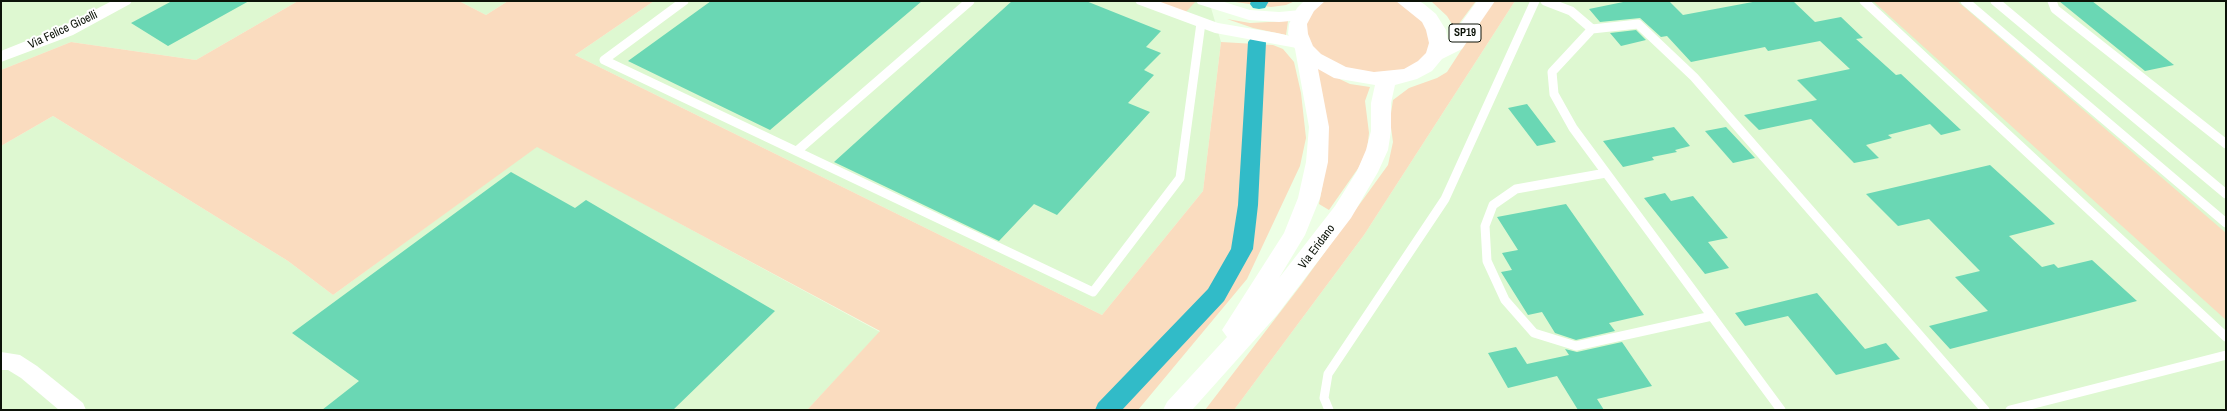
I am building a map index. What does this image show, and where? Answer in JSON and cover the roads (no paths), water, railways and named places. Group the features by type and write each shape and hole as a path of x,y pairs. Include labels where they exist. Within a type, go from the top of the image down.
{"main road":[{"path":"1304,46 1314,58 1341,73 1363,78 1391,78 1410,74 1425,66 1435,55 1439,43 1436,30 1429,18 1405,1"},
{"name":"SP19","path":"1435,55 1456,45 1486,1"},
{"name":"Via Eridano","path":"1176,410 1192,390 1277,266 1294,235 1309,198 1317,162 1319,127 1304,46 1298,34 1298,24 1310,5"},
{"name":"Via Eridano","path":"1192,390 1269,308 1343,212 1367,172 1377,150 1381,131 1381,103 1386,83 1391,78"}],"street":[{"name":"Via Felice Gioelli","path":"1,57 67,31 124,1"},
{"path":"1143,1 1201,23 1227,31 1277,38 1304,46"},
{"path":"1201,23 1210,3 1249,15 1268,17 1310,5"},
{"path":"1,361 12,361 29,372 76,410"}],"lane":[{"path":"684,1 604,60 1093,292 1180,178 1201,23"},
{"path":"796,152 970,1"},
{"path":"1329,410 1324,398 1328,374 1445,199 1535,1"},
{"path":"1545,1 1571,12 1592,29"},
{"path":"1864,1 2226,337"},
{"path":"1965,1 2226,223"},
{"path":"1995,1 2226,194"},
{"path":"2052,1 2056,9 2226,144"},
{"path":"1781,410 1573,128 1554,94 1552,72 1592,29 1638,24 1694,77 1984,410"},
{"path":"1606,173 1516,189 1493,205 1485,226 1487,261 1505,300 1534,333 1576,346 1712,316"},
{"path":"2013,410 2226,356"}],"waterway":[{"path":"1107,410 1216,295 1242,249 1248,205 1257,42"}]}
